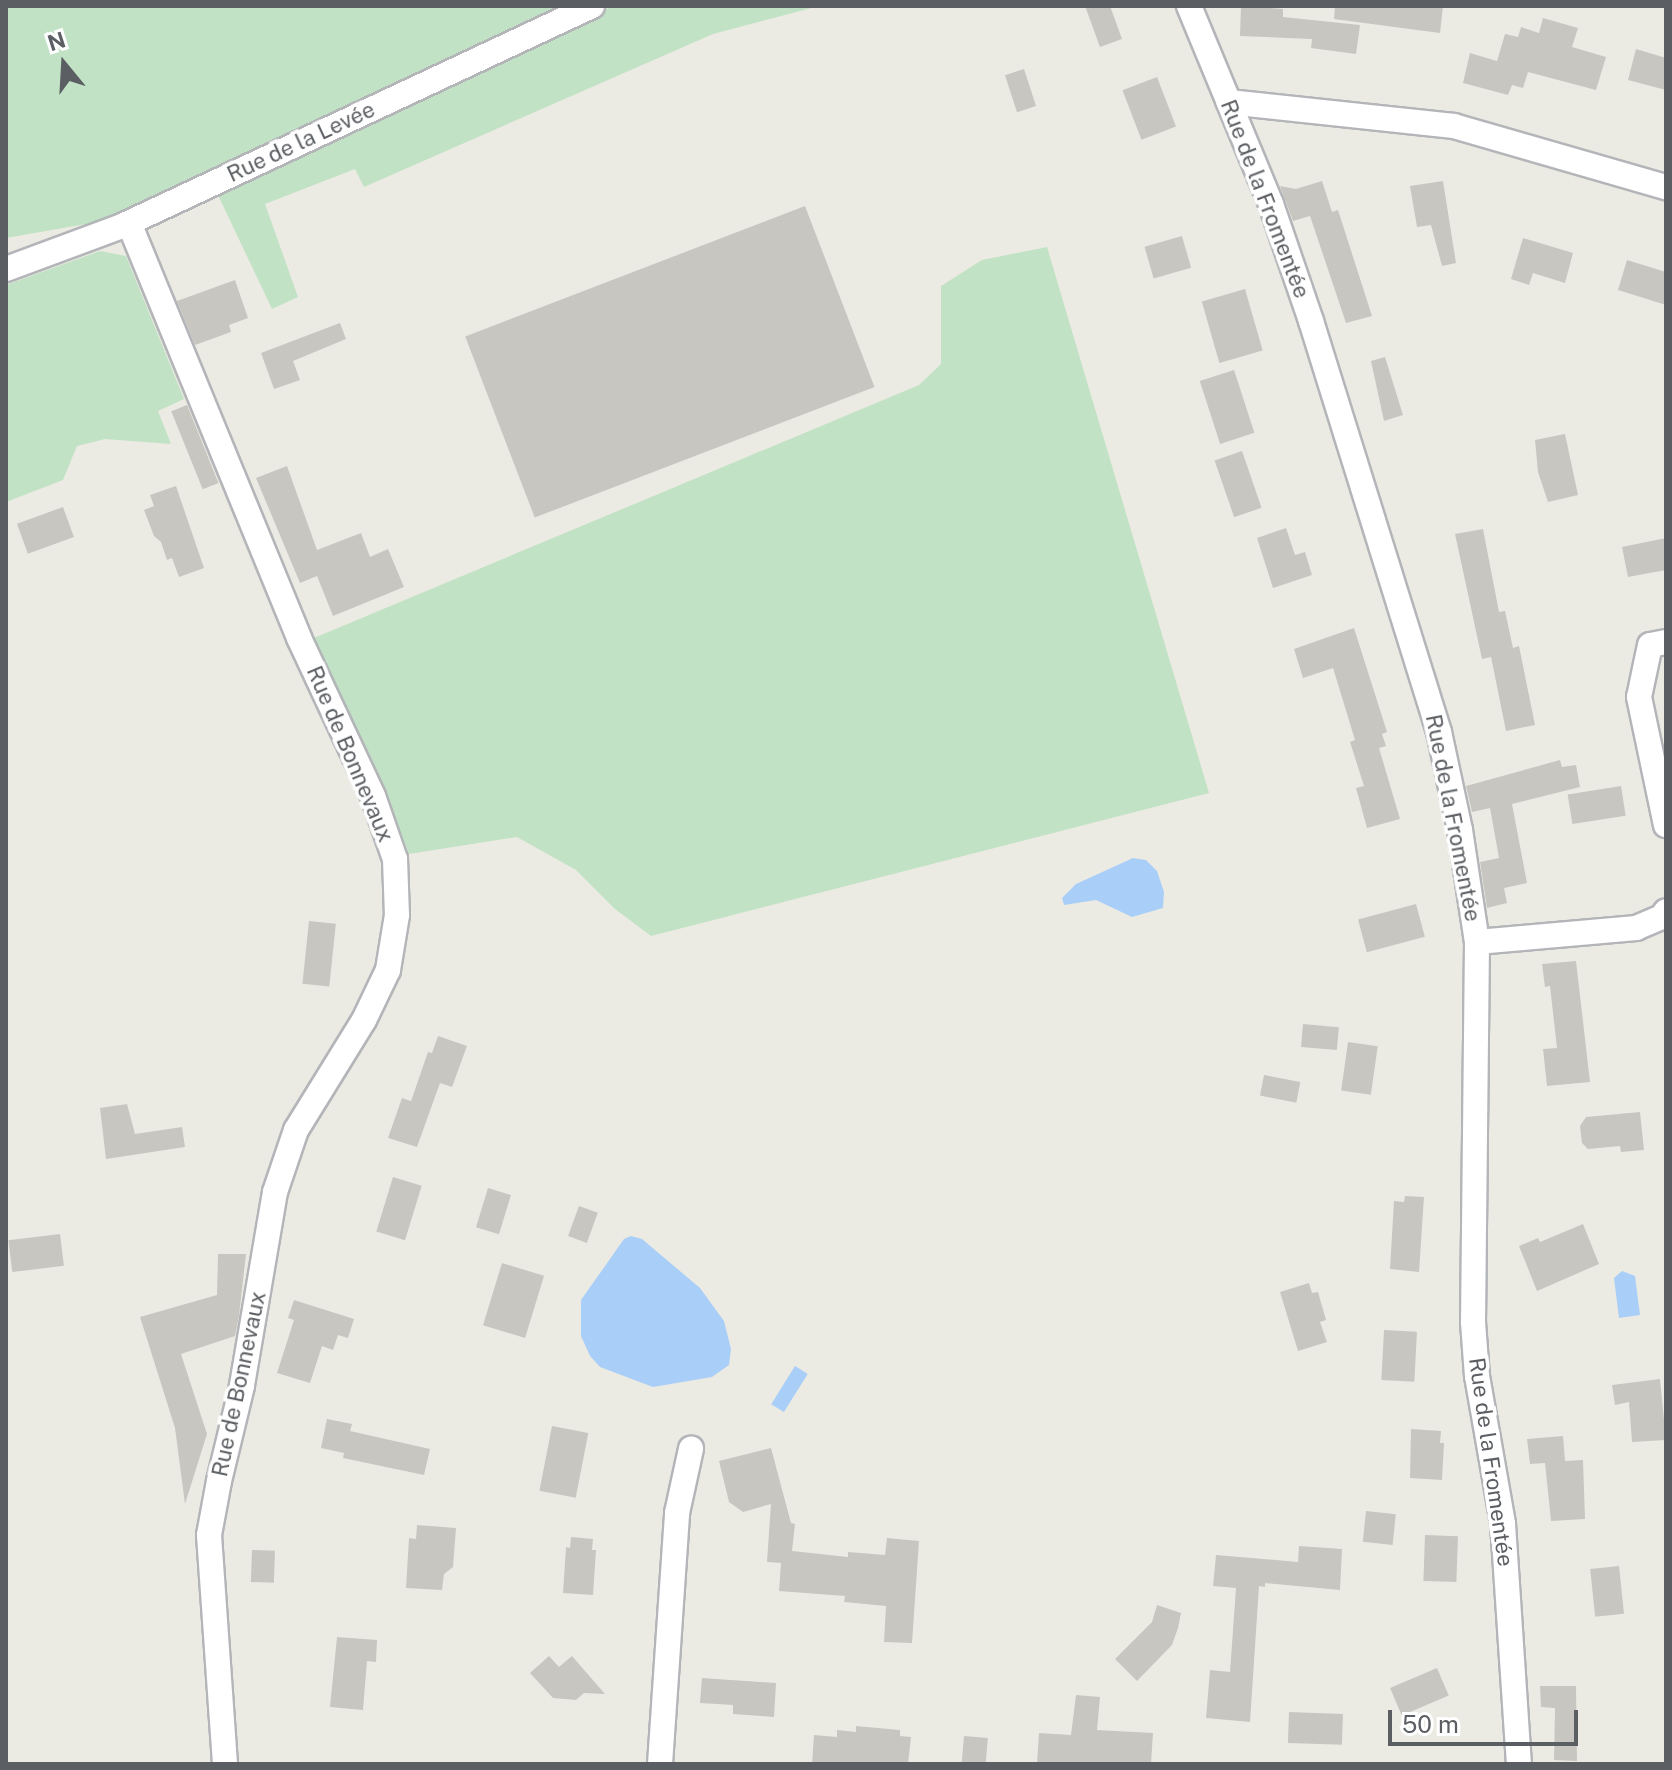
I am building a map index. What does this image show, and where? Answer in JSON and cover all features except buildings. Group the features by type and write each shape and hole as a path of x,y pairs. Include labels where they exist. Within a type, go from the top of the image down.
{"street":[{"name":"Rue de la Levée","path":"6,269 129,223 592,6"},
{"name":"Rue de la Fromentée","path":"1189,6 1271,204 1311,321 1439,732 1460,830 1477,942 1473,1322 1477,1376 1503,1524 1519,1764"},
{"path":"1229,102 1454,126 1666,187"},
{"name":"Rue de Bonnevaux","path":"129,223 299,638 373,796 395,859 397,915 388,970 364,1020 296,1130 275,1192 242,1386 219,1481 209,1535 225,1764"},
{"path":"1666,642 1650,645 1639,697 1666,825"},
{"path":"1477,942 1636,928 1662,917 1666,911"},
{"path":"660,1764 677,1513 691,1449"}],"green space":[{"path":"6,6 569,6 109,220 6,238"},
{"path":"613,6 819,6 713,34 364,187 355,169 265,204 298,297 272,309 217,193"},
{"path":"1047,247 1209,793 651,936 615,909 576,870 517,837 409,854 378,773 314,638 919,385 941,364 941,286 982,260"},
{"path":"100,251 126,256 184,399 158,411 171,444 105,439 77,446 63,480 6,502 6,285"}],"water":[{"path":"1133,858 1146,860 1157,871 1164,892 1163,908 1132,917 1096,900 1064,905 1062,898 1076,884"},
{"path":"631,1236 642,1239 700,1288 724,1321 731,1349 729,1365 712,1377 653,1387 600,1367 590,1356 581,1336 581,1300 624,1239"},
{"path":"1622,1271 1635,1276 1640,1315 1619,1318 1614,1278"},
{"path":"795,1366 808,1374 784,1412 771,1404"}]}
